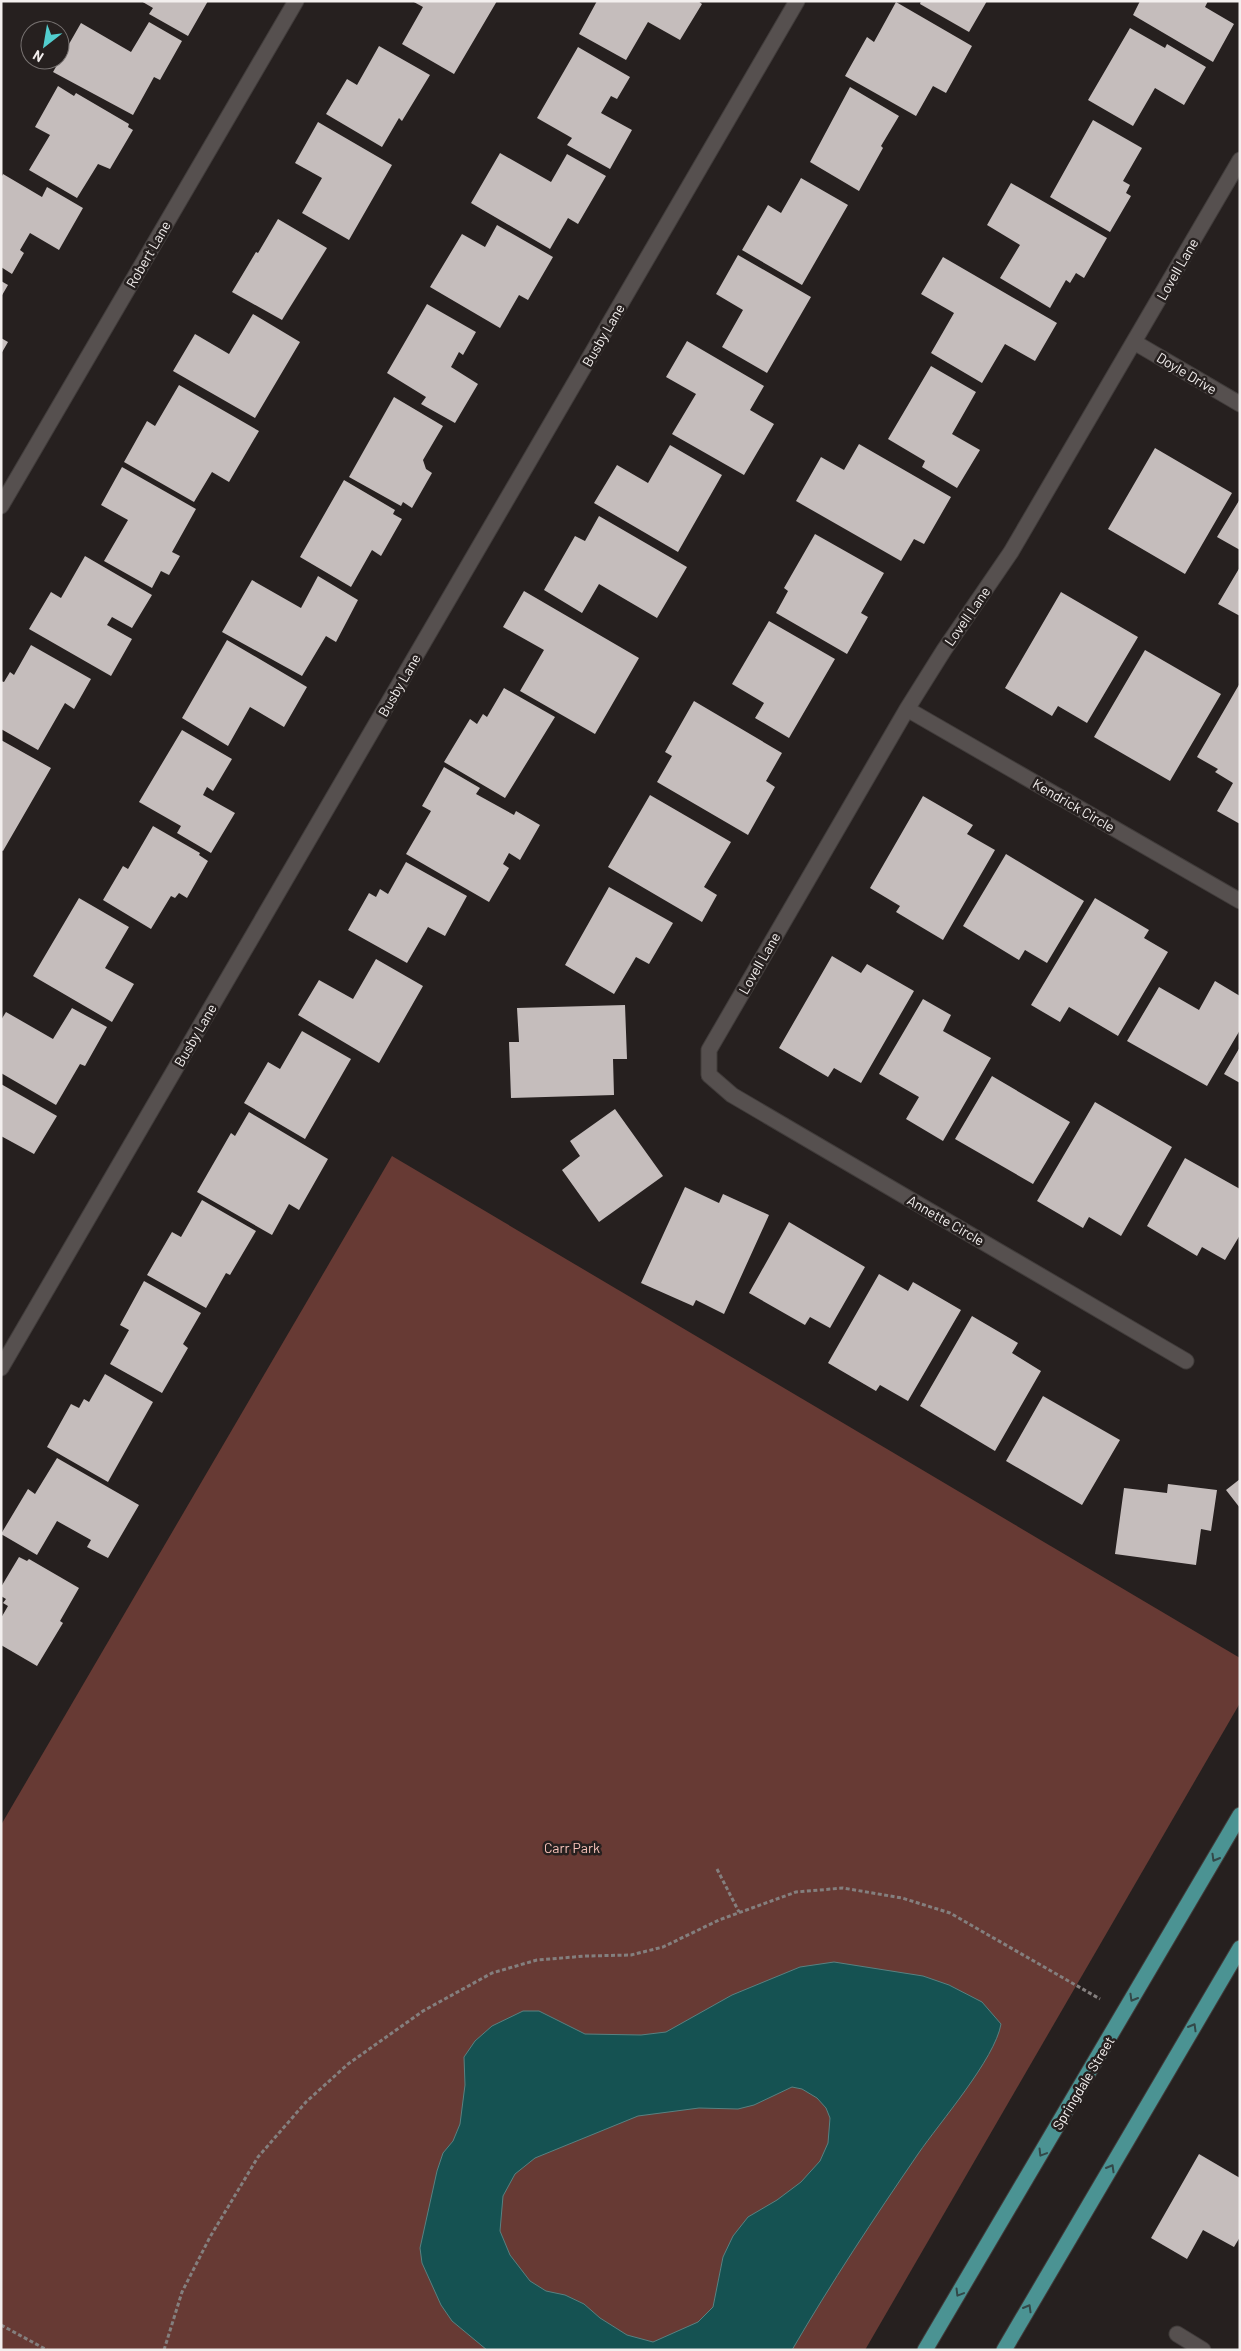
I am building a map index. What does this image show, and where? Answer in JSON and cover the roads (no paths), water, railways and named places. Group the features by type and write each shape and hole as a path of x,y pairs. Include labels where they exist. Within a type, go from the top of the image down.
{"main road":[{"name":"Springdale Street","path":"925,2350 1240,1815"},
{"path":"1004,2350 1240,1948"}],"street":[{"name":"Robert Lane","path":"1,506 296,1"},
{"name":"Busby Lane","path":"1,1368 797,1"},
{"name":"Lovell Lane","path":"709,1075 709,1050 908,708 944,650 1012,552 1240,160"},
{"name":"Doyle Drive","path":"1134,342 1240,404"},
{"name":"Kendrick Circle","path":"908,708 1240,901"},
{"name":"Annette Circle","path":"709,1075 732,1095 1186,1361"},
{"path":"1177,2334 1203,2350"}],"water":[{"path":"834,1962 923,1976 949,1985 982,2002 1001,2024 989,2055 885,2202 837,2275 792,2350 487,2350 452,2321 441,2305 422,2263 420,2248 437,2171 443,2153 453,2141 460,2124 465,2085 464,2057 475,2041 492,2026 523,2011 539,2011 585,2034 641,2035 666,2032 732,1995 800,1967","holes":["792,2087 802,2089 817,2098 826,2108 830,2118 828,2143 820,2161 801,2182 777,2200 748,2217 733,2236 723,2257 713,2307 698,2322 653,2342 627,2335 600,2318 584,2304 565,2295 546,2291 530,2281 510,2255 500,2231 503,2196 515,2174 535,2158 638,2116 699,2108 738,2109 754,2105"]}],"park label":[{"name":"Carr Park","path":"572,1847"}]}
